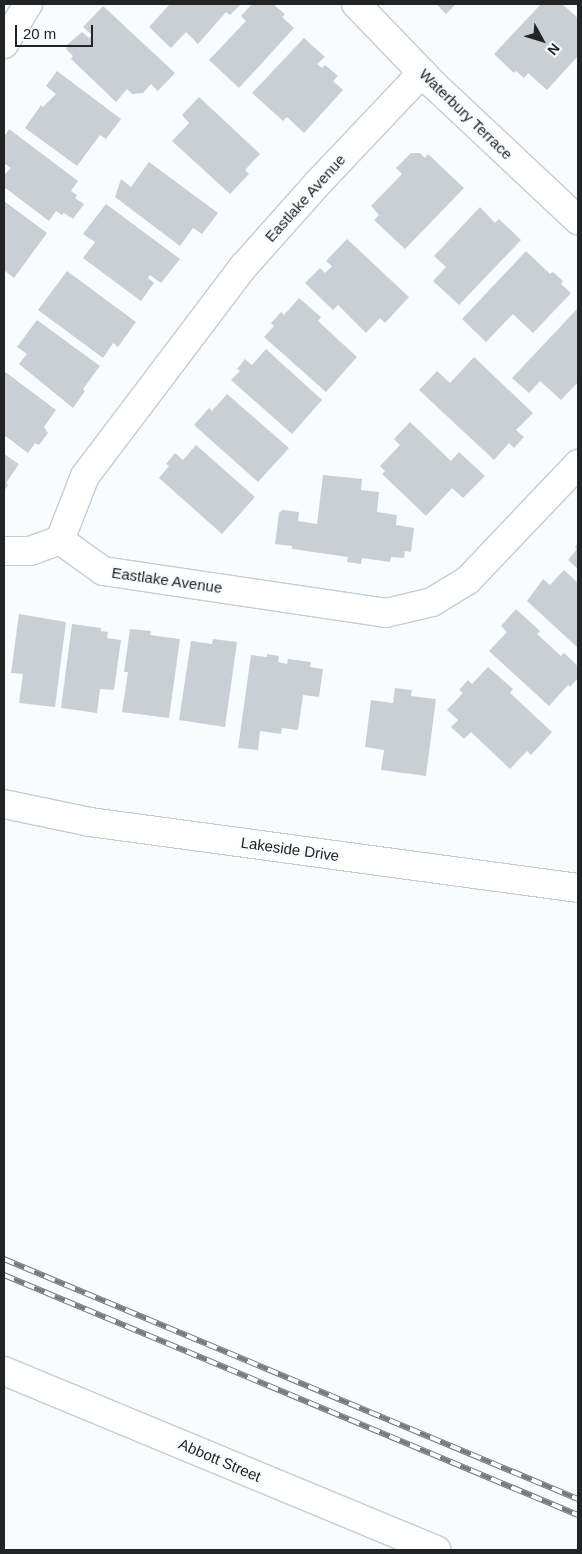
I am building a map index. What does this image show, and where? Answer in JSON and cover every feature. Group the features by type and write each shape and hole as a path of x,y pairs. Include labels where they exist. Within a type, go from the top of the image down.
{"street":[{"path":"4,44 28,4"},
{"name":"Waterbury Terrace","path":"356,4 422,73 578,220"},
{"name":"Eastlake Avenue","path":"422,73 317,184 244,266 85,476 60,540 103,571 386,613 432,602 468,580 578,464"},
{"path":"4,552 30,551 60,540"},
{"name":"Lakeside Drive","path":"4,804 90,822 578,888"},
{"name":"Abbott Street","path":"4,1371 436,1550"}],"building":[{"path":"170,4 241,4 230,15 226,12 198,44 186,32 171,48 149,27"},
{"path":"252,4 273,4 285,14 282,17 294,28 239,88 209,60 246,21 241,16"},
{"path":"436,4 456,4 446,14"},
{"path":"541,4 562,4 578,18 578,56 547,90 528,73 524,78 516,71 514,73 494,54"},
{"path":"103,6 175,73 158,91 151,84 143,93 132,94 127,89 116,102 71,59 73,56 66,49 68,44 82,32 89,38 92,35 83,27"},
{"path":"304,38 325,57 317,64 322,68 325,65 338,76 333,81 343,90 304,133 287,117 283,121 252,93"},
{"path":"57,71 121,119 106,139 100,135 77,166 25,128 41,105 43,107 56,94 46,86"},
{"path":"199,97 260,154 245,170 249,174 230,194 172,141 189,123 182,115"},
{"path":"9,129 78,181 71,191 77,195 75,198 84,204 73,219 64,213 62,215 56,211 49,221 4,187 4,175 11,168 4,163 4,137"},
{"path":"411,153 420,153 425,158 428,154 464,188 405,249 374,220 379,215 371,206 402,174 396,168"},
{"path":"149,162 218,213 202,234 193,228 180,246 115,197 121,179 131,187"},
{"path":"4,201 47,233 14,278 4,270"},
{"path":"106,204 180,259 161,283 150,275 148,278 154,283 141,301 83,258 95,242 83,234"},
{"path":"480,207 495,223 499,219 521,240 459,305 433,281 446,267 434,256"},
{"path":"347,239 409,297 385,323 380,318 366,333 338,305 333,310 305,283 320,268 325,273 332,266 326,261"},
{"path":"526,251 550,274 553,272 563,281 561,284 571,293 533,333 513,314 486,342 462,319"},
{"path":"67,271 136,322 118,347 113,343 103,358 38,310"},
{"path":"299,298 321,317 318,321 357,357 326,392 264,337 274,326 271,323 281,312 284,315"},
{"path":"578,308 578,382 561,400 540,381 529,393 512,378"},
{"path":"37,320 100,366 83,389 85,391 73,408 19,364 27,354 17,347"},
{"path":"266,349 322,400 292,434 231,380 240,371 237,369 245,359 252,365"},
{"path":"474,357 533,413 516,430 524,437 514,448 509,443 494,460 419,390 437,371 450,383"},
{"path":"4,371 56,410 44,427 48,433 39,445 35,443 28,453 4,435"},
{"path":"227,394 289,448 258,482 194,425 209,408 212,411"},
{"path":"410,422 451,461 459,452 485,476 463,498 452,488 426,516 382,474 385,471 380,466 400,445 394,439"},
{"path":"196,445 255,497 222,534 159,478 169,466 166,464 175,453 183,460"},
{"path":"4,454 19,464 6,483 8,485 4,491"},
{"path":"323,475 362,479 361,490 379,492 377,512 397,515 396,525 414,528 411,552 405,551 404,558 391,557 390,562 362,558 361,564 347,562 348,557 292,549 292,546 275,544 279,513 282,510 299,512 298,521 317,524"},
{"path":"578,543 578,569 568,560 577,549 575,547"},
{"path":"564,570 578,583 578,648 527,601 543,579 550,585"},
{"path":"516,609 540,631 537,634 561,656 564,653 578,666 578,678 570,687 568,685 549,706 489,651 507,632 501,626"},
{"path":"19,614 66,622 55,707 19,703 23,674 11,673"},
{"path":"72,624 101,628 101,631 108,632 107,638 121,640 114,690 100,689 97,713 61,708"},
{"path":"130,629 151,631 150,635 180,639 169,718 122,712 128,672 124,672"},
{"path":"213,639 237,642 225,727 179,720 191,641 212,644"},
{"path":"267,654 279,656 278,662 287,664 288,659 311,662 310,667 323,669 319,697 303,695 298,730 282,728 281,734 260,731 258,750 238,748 251,655 267,657"},
{"path":"488,667 513,689 510,693 552,732 531,755 527,751 510,769 471,732 464,739 451,727 458,720 447,710 463,693 459,690 468,680 472,684"},
{"path":"395,688 412,690 411,696 436,699 426,776 381,770 384,750 365,747 371,700 393,703"}],"railway":[{"path":"4,1259 578,1499"},
{"path":"4,1275 578,1515"}]}
